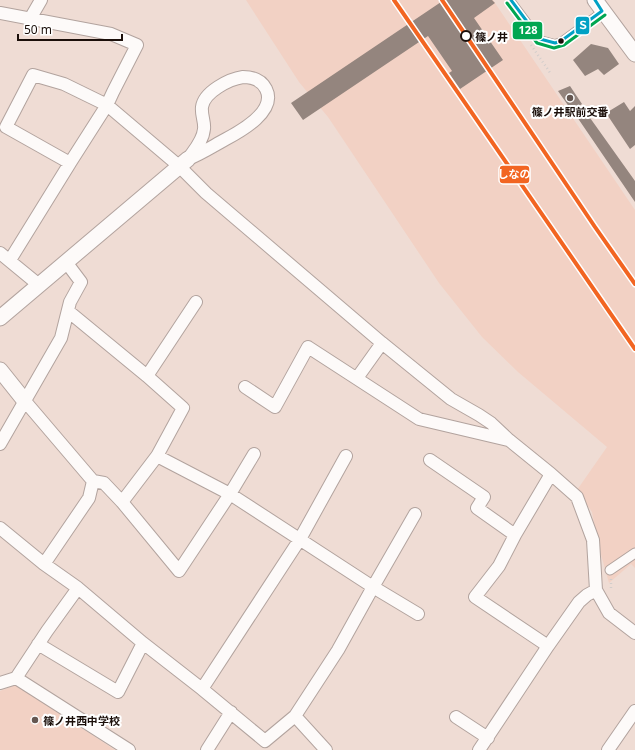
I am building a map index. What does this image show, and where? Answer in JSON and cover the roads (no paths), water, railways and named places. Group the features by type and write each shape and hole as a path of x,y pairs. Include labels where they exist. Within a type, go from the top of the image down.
{"street":[{"path":"30,19 41,0"},
{"path":"599,6 635,54"},
{"path":"0,13 111,34 137,45 108,105 5,257 39,285"},
{"path":"70,163 6,126 33,75 64,84 108,105 184,163 206,193 382,343 451,399 491,423 577,497 593,540 596,590 609,613 635,634"},
{"path":"0,318 184,163 250,125 265,107 267,99 267,92 257,79 248,77 237,78 224,83 210,94 203,104 202,109 204,128 203,136 184,163"},
{"path":"204,128 224,140"},
{"path":"0,444 61,338 70,302 82,282 66,262"},
{"path":"147,376 196,302"},
{"path":"68,311 147,376 183,408 157,456 122,502"},
{"path":"357,378 382,343"},
{"path":"245,387 275,407 308,347 419,419 509,440"},
{"path":"0,370 93,481 104,483 122,502 179,571 230,494 254,454"},
{"path":"157,456 230,494 373,587 418,614"},
{"path":"202,688 300,539 346,456"},
{"path":"430,460 484,497 478,508 515,534"},
{"path":"548,646 475,597 499,566 515,534 551,474"},
{"path":"44,564 89,498 93,481"},
{"path":"0,528 44,564 78,588 265,741 295,716 338,650 414,514"},
{"path":"610,570 635,553"},
{"path":"0,683 16,678 78,588"},
{"path":"479,750 578,602 596,590"},
{"path":"38,644 118,692 144,643"},
{"path":"16,678 129,750"},
{"path":"608,750 635,711"},
{"path":"206,750 231,712"},
{"path":"295,716 326,750"},
{"path":"456,717 488,738"}],"lane":[{"path":"511,0 540,39 555,43 561,41 599,6"}],"place":[{"name":"篠ノ井","path":"466,36"},
{"name":"篠ノ井駅前交番","path":"570,98"},
{"name":"篠ノ井西中学校","path":"35,720"}]}
